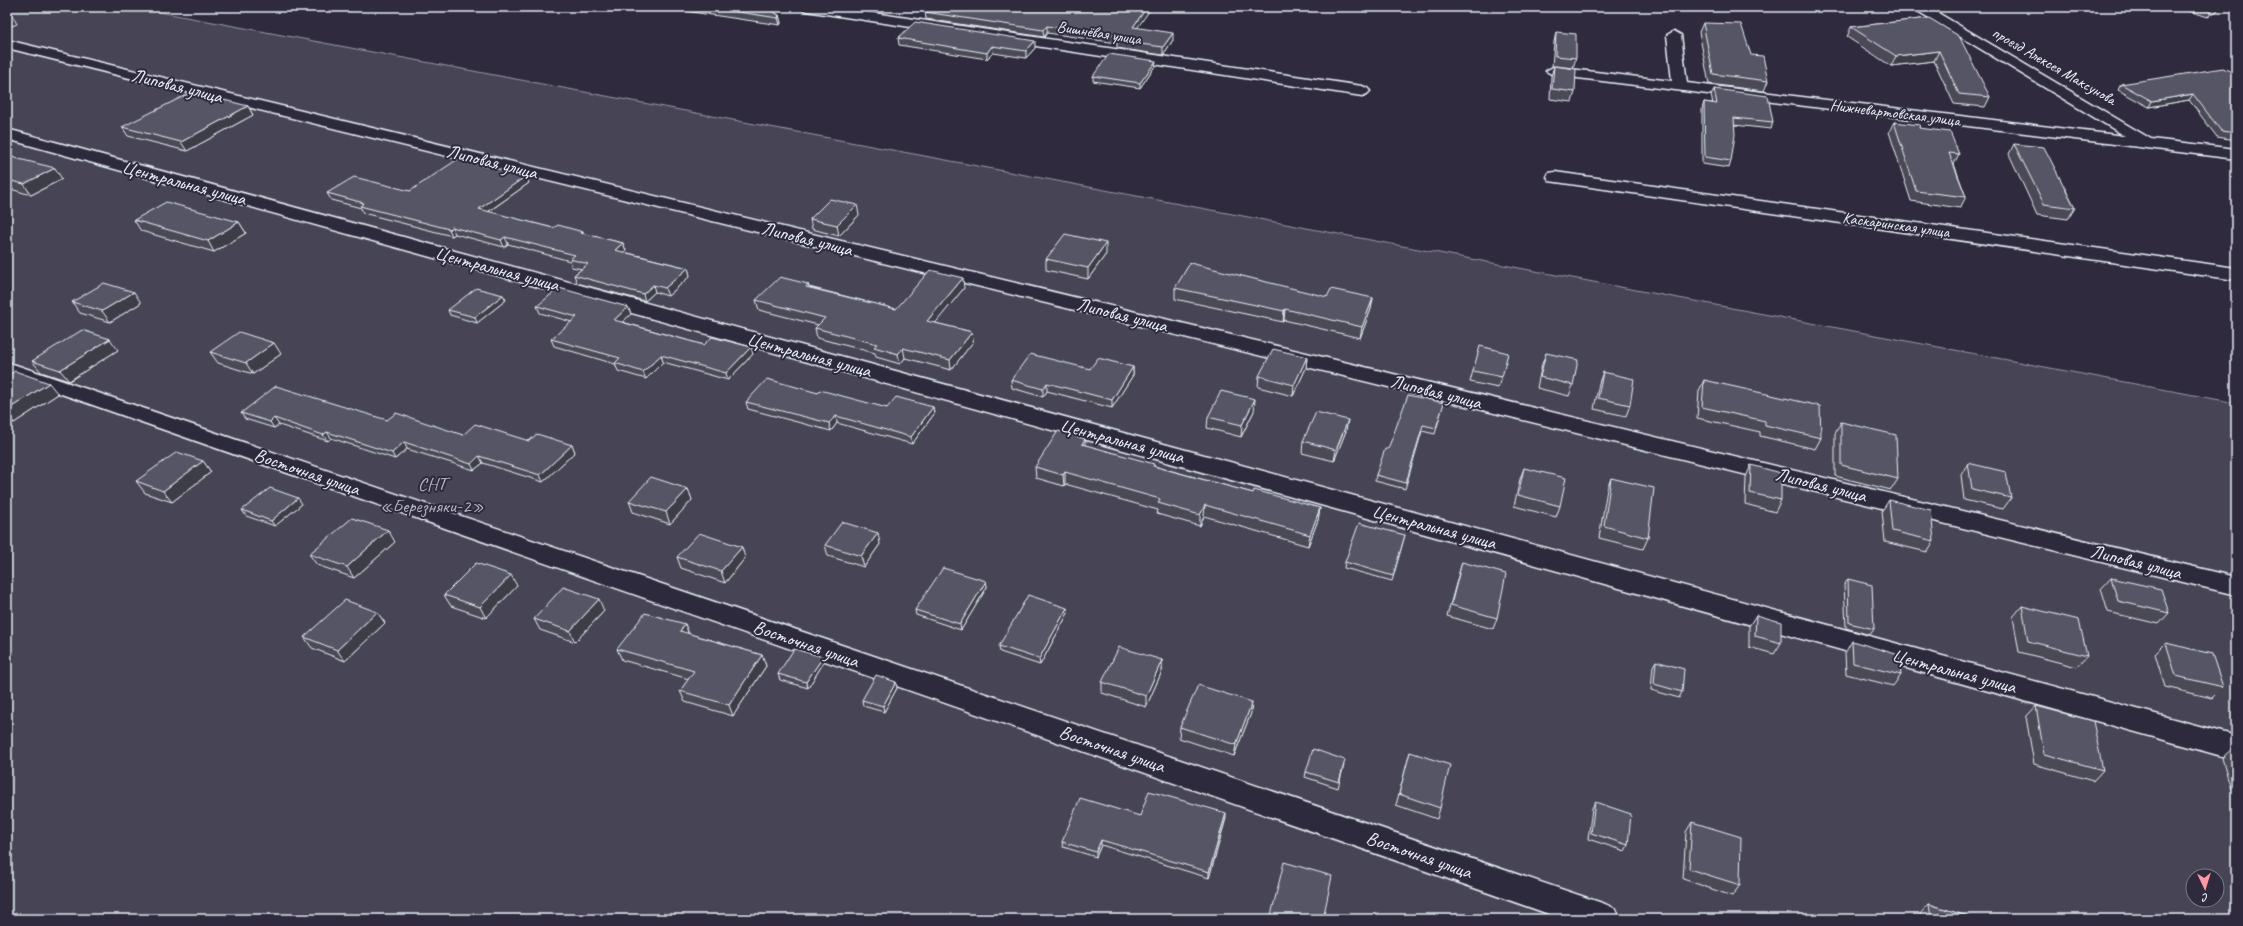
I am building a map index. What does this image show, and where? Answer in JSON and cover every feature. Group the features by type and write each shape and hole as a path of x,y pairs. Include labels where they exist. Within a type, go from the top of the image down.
{"street":[{"name":"Вишнёвая улица","path":"806,7 1362,91"},
{"name":"проезд Алексея Максунова","path":"1918,7 2152,144"},
{"path":"1674,35 1680,86"},
{"name":"Липовая улица","path":"7,44 2236,586"},
{"name":"Нижневартовская улица","path":"1553,71 2236,154"},
{"name":"Центральная улица","path":"7,134 2236,748"},
{"name":"Каскаринская улица","path":"1555,177 2236,274"},
{"name":"Восточная улица","path":"7,368 1605,919"}],"green space":[{"name":"СНТ «Березняки-2»","path":"7,7 133,7 2236,403 2236,919 7,919"}],"building":[{"path":"705,7 764,7 779,15 778,18"},
{"path":"930,7 1147,7 1133,27 1173,33 1163,47 1117,41 1121,36 1047,26 1043,30 925,12"},
{"path":"1929,18 1959,36 1990,97 1959,94 1939,51 1896,56 1851,27"},
{"path":"915,22 1035,41 1026,51 992,46 987,53 898,38"},
{"path":"1703,23 1741,24 1751,55 1763,56 1768,81 1713,74"},
{"path":"1556,32 1576,34 1576,58 1555,56"},
{"path":"1109,54 1156,61 1140,83 1093,76"},
{"path":"1554,66 1576,69 1575,92 1552,89"},
{"path":"2223,68 2236,74 2236,133 2221,131 2193,94 2152,101 2121,84"},
{"path":"1714,89 1768,96 1773,122 1734,118 1735,135 1731,161 1705,157 1704,102 1717,104"},
{"path":"192,92 248,106 181,142 122,127"},
{"path":"1894,122 1920,125 1919,128 1950,132 1959,154 1949,153 1966,197 1916,191"},
{"path":"2014,144 2044,147 2075,208 2044,204"},
{"path":"7,156 55,168 24,184 7,180"},
{"path":"458,159 526,176 479,209 553,228 558,225 583,232 581,233 623,243 615,250 688,268 665,288 653,285 643,294 574,275 588,264 570,259 575,255 505,237 501,240 452,227 449,229 360,206 364,203 327,193 354,177 410,191"},
{"path":"830,199 857,205 837,225 810,219"},
{"path":"166,202 239,222 208,241 134,220"},
{"path":"1065,234 1106,243 1088,268 1046,259"},
{"path":"1190,263 1327,297 1331,289 1373,298 1362,327 1285,309 1284,311 1175,288"},
{"path":"930,270 963,278 927,321 972,332 950,360 903,348 898,354 874,347 877,344 815,328 825,318 756,300 780,277 808,284 806,287 896,309"},
{"path":"104,283 134,292 102,311 72,302"},
{"path":"476,288 503,295 475,317 448,310"},
{"path":"559,288 628,307 614,320 704,345 712,337 751,347 726,373 661,355 643,372 615,363 620,358 551,339 577,317 537,306"},
{"path":"82,330 110,339 60,370 32,361"},
{"path":"239,332 274,343 246,363 210,352"},
{"path":"1480,346 1508,353 1502,377 1473,371"},
{"path":"1273,349 1307,357 1294,385 1259,376"},
{"path":"1546,353 1578,360 1573,385 1540,377"},
{"path":"1030,354 1090,369 1098,358 1133,367 1112,400 1047,383 1043,389 1011,380"},
{"path":"15,371 49,383 7,410 7,376"},
{"path":"1603,372 1634,379 1630,405 1598,398"},
{"path":"767,379 818,393 820,390 887,408 896,397 933,407 911,437 836,416 829,423 746,402"},
{"path":"1704,380 1820,406 1821,438 1765,425 1765,421 1702,407"},
{"path":"276,386 387,420 396,413 463,435 475,424 529,441 537,434 572,445 540,475 479,456 471,464 404,442 392,453 327,432 323,435 274,418 270,422 241,413"},
{"path":"1221,391 1255,399 1242,425 1208,417"},
{"path":"1408,395 1444,403 1436,428 1423,425 1406,483 1376,475 1385,449 1388,449"},
{"path":"1316,412 1348,420 1336,450 1303,441"},
{"path":"1841,422 1896,435 1898,479 1841,465"},
{"path":"1058,431 1085,439 1082,444 1154,464 1153,466 1253,493 1254,490 1320,508 1310,535 1205,505 1200,515 1158,503 1160,499 1065,472 1063,475 1035,467"},
{"path":"177,452 203,461 163,491 136,481"},
{"path":"1968,463 2006,472 2011,498 1972,489"},
{"path":"1751,465 1781,473 1781,500 1750,493"},
{"path":"1524,468 1566,478 1560,506 1518,495"},
{"path":"651,477 688,489 666,512 629,501"},
{"path":"1611,478 1654,488 1648,538 1604,526"},
{"path":"270,488 298,498 271,521 242,510"},
{"path":"1889,500 1931,510 1934,541 1892,531"},
{"path":"352,518 388,530 347,567 309,554"},
{"path":"842,522 878,533 861,556 825,545"},
{"path":"1359,523 1405,535 1393,576 1345,562"},
{"path":"699,533 742,547 721,571 677,557"},
{"path":"1462,562 1506,574 1497,618 1451,605"},
{"path":"476,563 511,575 480,607 444,595"},
{"path":"943,568 986,581 960,624 915,610"},
{"path":"2111,578 2161,589 2169,613 2118,601"},
{"path":"1848,579 1872,585 1874,629 1849,623"},
{"path":"563,587 599,599 570,631 534,619"},
{"path":"1028,595 1067,608 1039,659 999,646"},
{"path":"345,600 377,612 337,650 304,637"},
{"path":"2022,606 2079,620 2087,656 2028,641"},
{"path":"645,613 685,624 680,631 762,655 729,705 680,691 694,671 617,649"},
{"path":"1756,615 1781,622 1781,643 1755,636"},
{"path":"1852,641 1899,655 1901,675 1853,663"},
{"path":"2166,643 2212,654 2223,687 2176,676"},
{"path":"1119,647 1162,660 1146,696 1102,682"},
{"path":"794,649 823,657 806,682 778,674"},
{"path":"1656,661 1684,669 1682,692 1654,684"},
{"path":"876,675 896,682 883,706 862,700"},
{"path":"1198,685 1252,702 1236,745 1180,727"},
{"path":"2036,706 2093,721 2103,770 2044,754"},
{"path":"1313,749 1345,760 1339,782 1306,772"},
{"path":"1410,752 1450,765 1440,808 1399,794"},
{"path":"1149,791 1226,813 1209,872 1101,840 1096,852 1062,842 1080,798 1140,816"},
{"path":"1595,802 1631,814 1628,845 1591,833"},
{"path":"1692,822 1741,837 1740,885 1689,869"},
{"path":"1284,862 1332,876 1323,919 1286,919 1271,915"},
{"path":"1929,904 1976,919 1931,919"},
{"path":"1456,914 1469,919 1455,919"}]}
